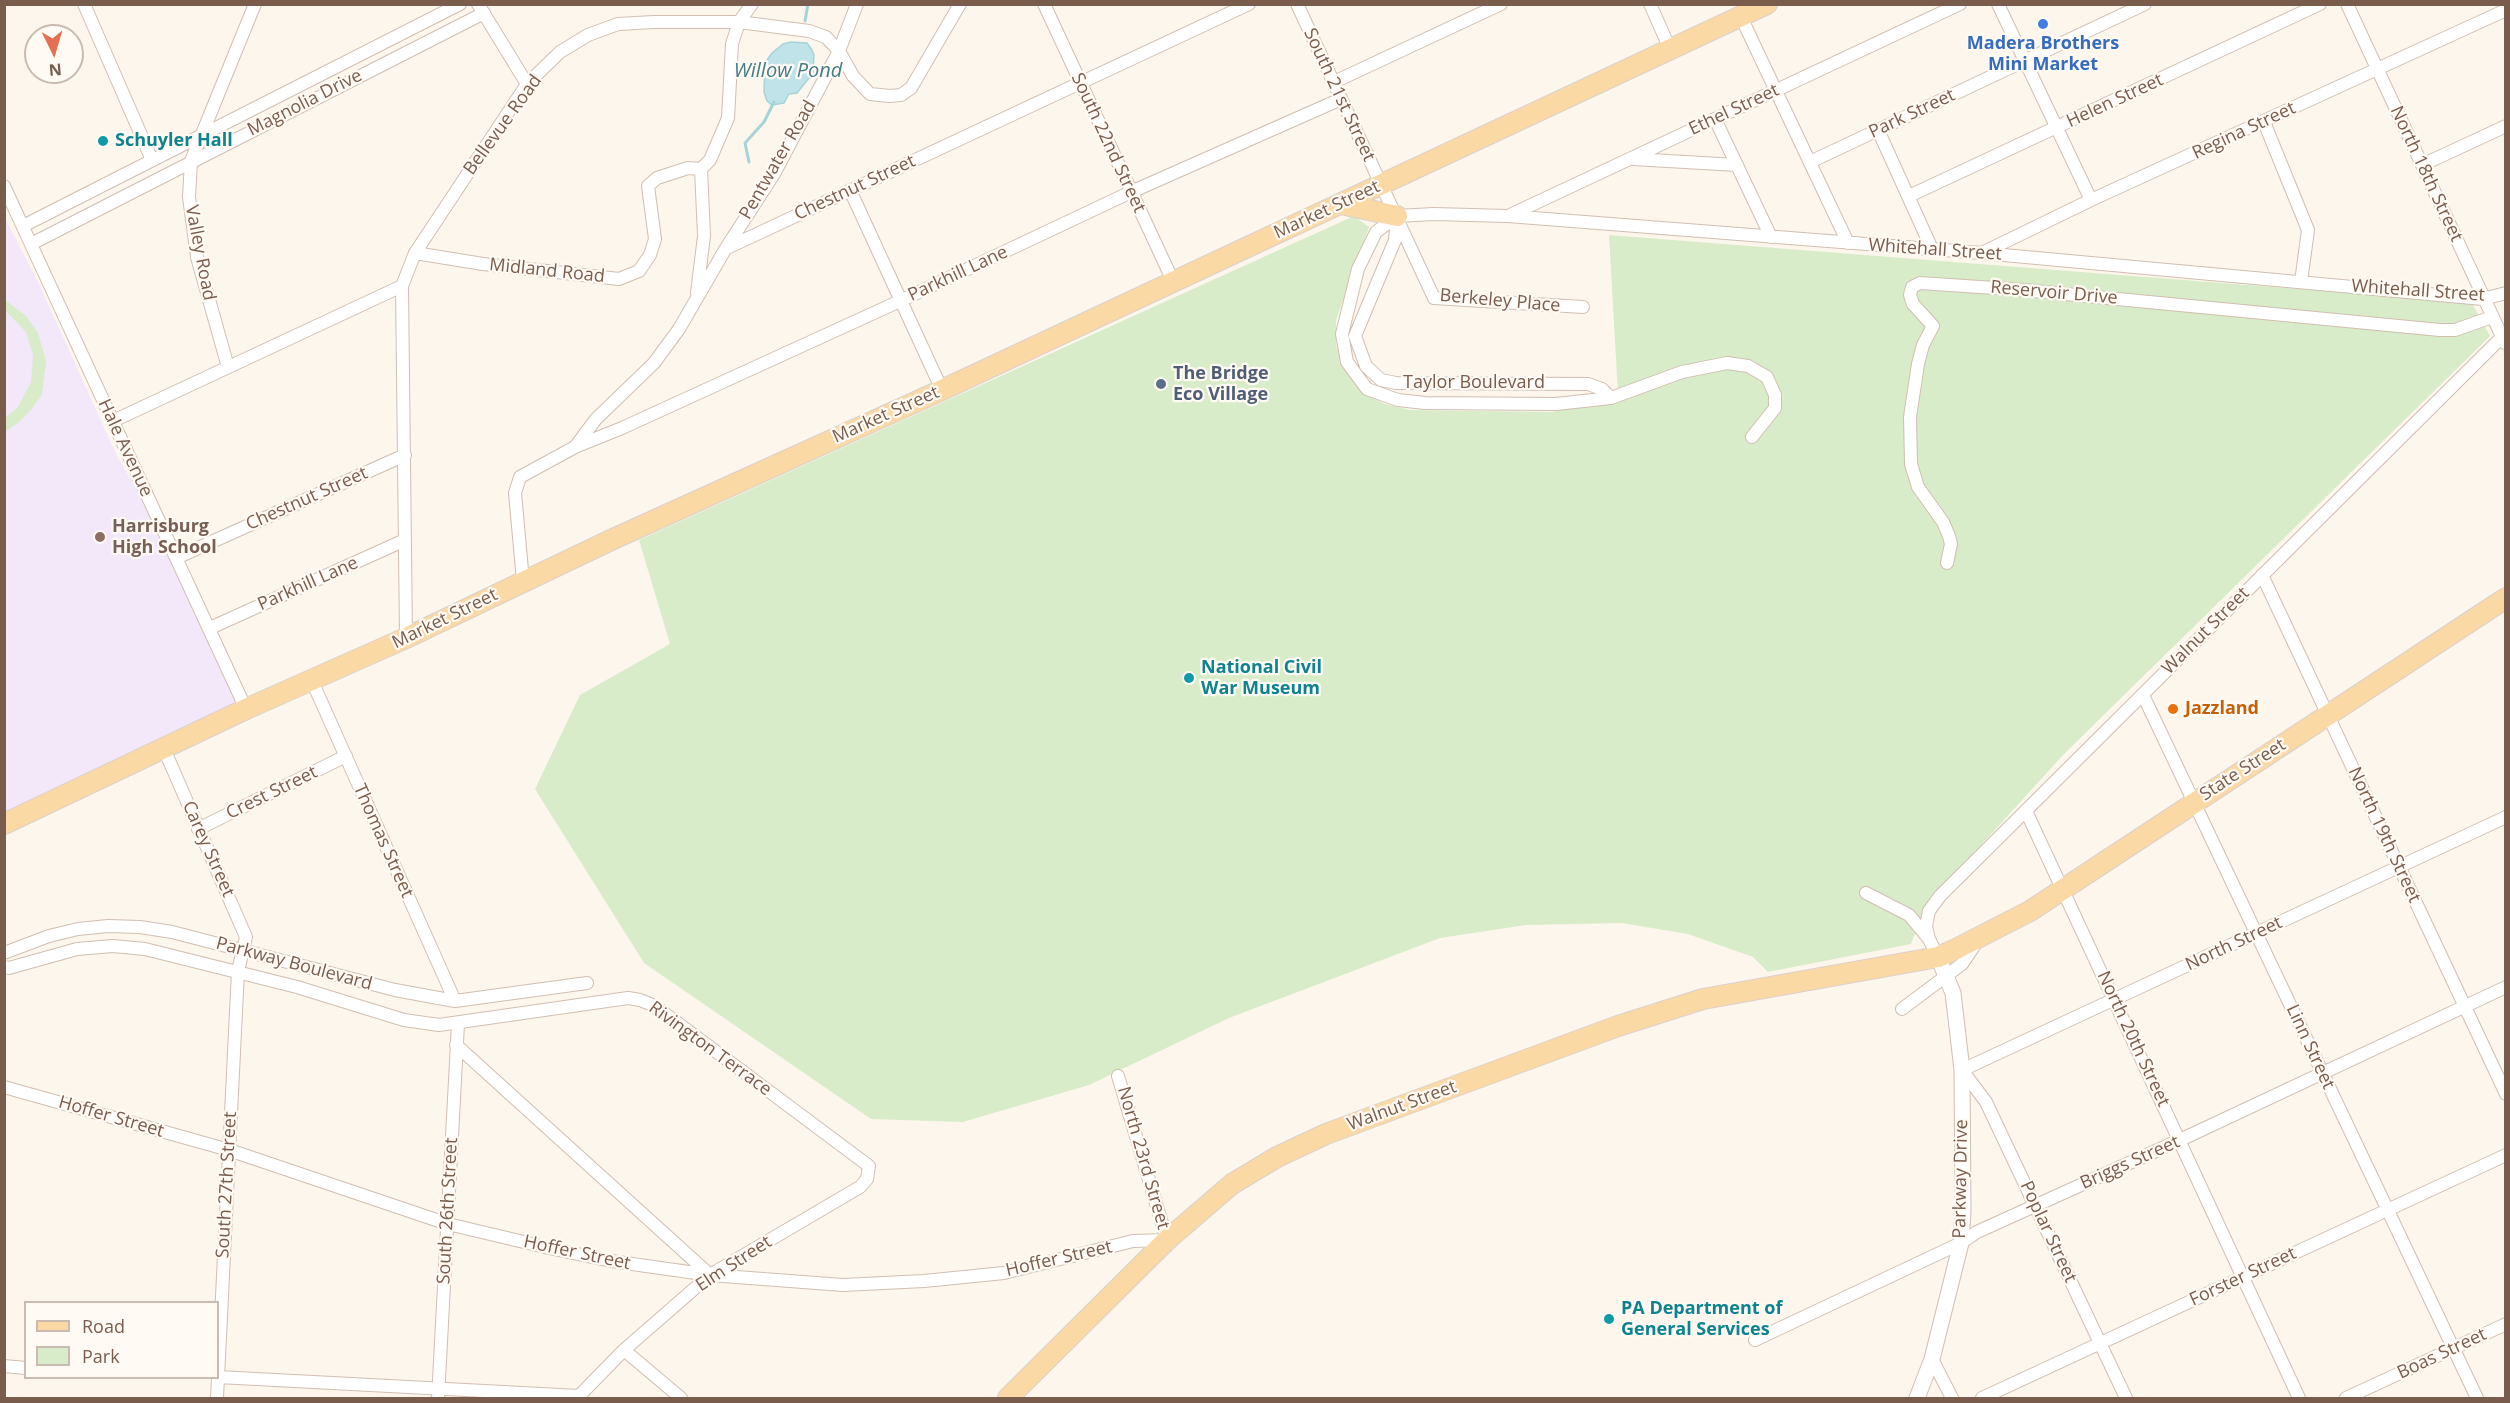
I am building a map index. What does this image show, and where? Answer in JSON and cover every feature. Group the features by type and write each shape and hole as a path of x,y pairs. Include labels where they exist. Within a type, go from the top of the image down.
{"main road":[{"name":"Market Street","path":"4,824 246,709 406,638 524,581 942,390 1767,4"},
{"path":"1341,204 1397,216"},
{"name":"State Street","path":"1942,966 1979,939 2030,910 2505,598"},
{"name":"Walnut Street","path":"1008,1398 1167,1240 1232,1184 1277,1157 1326,1134 1618,1026 1703,999 1879,969 1942,966"}],"street":[{"name":"Valley Road","path":"228,367 197,257 189,197 191,161 255,4"},
{"name":"Magnolia Drive","path":"23,226 460,4"},
{"path":"696,300 704,236 701,169 711,160 728,118 729,66 732,44 739,22 752,4"},
{"name":"Pentwater Road","path":"726,248 774,174 839,51 857,4"},
{"name":"Bellevue Road","path":"406,638 402,286 415,253 527,84 560,52 588,35 618,24 739,22 809,31 826,37 839,51 853,76 870,93 901,95 910,88 960,4"},
{"name":"South 22nd Street","path":"1044,4 1173,281"},
{"name":"Chestnut Street","path":"726,248 1249,4"},
{"name":"South 21st Street","path":"1297,4 1382,184"},
{"path":"1334,82 1501,4"},
{"path":"1650,4 1670,49"},
{"name":"Ethel Street","path":"1508,216 1960,4"},
{"path":"1998,4 2091,200"},
{"name":"Park Street","path":"1810,162 2145,4"},
{"name":"Helen Street","path":"1909,196 2320,4"},
{"name":"North 18th Street","path":"2347,4 2483,299 2504,338"},
{"path":"84,5 152,160"},
{"name":"Magnolia Drive","path":"32,244 481,9"},
{"path":"481,9 527,84"},
{"name":"Regina Street","path":"1983,253 2091,200 2505,10"},
{"path":"1741,17 1848,243"},
{"name":"Parkhill Lane","path":"575,447 622,428 900,301 1131,192 1341,99"},
{"path":"1715,119 1771,237"},
{"path":"2264,122 2308,230 2301,282"},
{"path":"2422,165 2505,126"},
{"path":"1878,130 1932,249"},
{"path":"1630,159 1737,165"},
{"name":"Midland Road","path":"415,253 483,264 619,279 639,271 650,255 655,239 648,186 657,178 688,168 701,169"},
{"path":"1382,184 1397,216"},
{"name":"Hale Avenue","path":"4,186 246,709"},
{"path":"850,190 942,390"},
{"name":"Whitehall Street","path":"1397,216 1465,214 1508,216 1983,253 2483,299 2505,293"},
{"name":"Berkeley Place","path":"1397,216 1434,298 1583,307"},
{"name":"Taylor Boulevard","path":"1397,216 1376,232 1358,270 1342,333 1347,362 1367,389 1398,400 1445,404 1556,404 1611,398 1698,368 1727,363 1748,366 1767,377 1774,394 1775,408 1752,437"},
{"name":"Taylor Boulevard","path":"1397,216 1395,240 1355,336 1366,366 1381,380 1396,383 1588,384 1602,389 1611,398"},
{"path":"524,581 516,493 520,477 575,447 596,419 654,363 696,300 726,248"},
{"name":"Reservoir Drive","path":"1947,563 1951,544 1949,536 1943,522 1918,487 1911,464 1910,417 1918,364 1923,345 1933,326 1913,304 1910,295 1912,287 1920,283 2036,291 2440,330 2455,330 2492,317"},
{"path":"112,421 402,286"},
{"name":"Walnut Street","path":"1929,939 1926,926 1929,911 1940,896 2504,338"},
{"name":"Chestnut Street","path":"176,558 405,455"},
{"name":"Parkhill Lane","path":"210,628 405,540"},
{"name":"North 19th Street","path":"2262,575 2505,1094"},
{"name":"Thomas Street","path":"312,681 455,1001"},
{"name":"Linn Street","path":"2143,694 2477,1398"},
{"name":"Carey Street","path":"164,749 246,937 244,950"},
{"name":"Crest Street","path":"198,829 346,756"},
{"name":"North 20th Street","path":"2026,810 2299,1398"},
{"name":"North Street","path":"1962,1070 2505,817"},
{"path":"1866,893 1909,915 1929,939 1942,966"},
{"name":"Parkway Boulevard","path":"4,954 49,936 78,929 108,926 140,927 172,932 395,990 455,1001 587,982"},
{"name":"Parkway Boulevard","path":"4,967 77,949 113,946 170,954 238,971 404,1020 439,1025 458,1024"},
{"name":"South 27th Street","path":"219,1356 238,971 244,950"},
{"name":"State Street","path":"1902,1008 1942,966"},
{"name":"Parkway Drive","path":"1917,1398 1932,1359 1961,1243 1962,1070 1953,993 1942,966"},
{"name":"Briggs Street","path":"1755,1340 1961,1243 1977,1232 2180,1140 2505,987"},
{"name":"Rivington Terrace","path":"458,1024 628,998 640,1000 655,1006 869,1166"},
{"name":"South 26th Street","path":"438,1394 458,1024"},
{"path":"456,1045 710,1275"},
{"name":"Poplar Street","path":"1962,1070 1986,1102 2126,1398"},
{"name":"North 23rd Street","path":"1118,1076 1167,1240"},
{"name":"Hoffer Street","path":"4,1087 229,1150 448,1224 611,1261 710,1275 843,1285 924,1281 1004,1272 1133,1240 1167,1240"},
{"name":"Forster Street","path":"1982,1398 2505,1155"},
{"name":"Elm Street","path":"578,1397 624,1350 710,1275 860,1187 867,1179 869,1166"},
{"name":"Boas Street","path":"2346,1398 2505,1324"},
{"path":"624,1350 681,1398"},
{"path":"1932,1359 1952,1398"},
{"path":"4,1366 24,1368"},
{"path":"219,1377 438,1394 578,1397"},
{"name":"South 27th Street","path":"217,1398 218,1379"}],"shaded area":[{"path":"4,216 39,284 117,456 179,562 245,710 4,814"}],"green space":[{"path":"1354,216 1369,227 1336,320 1336,344 1342,367 1367,395 1385,404 1410,410 1553,412 1618,394 1609,235 2452,301 2473,305 2490,336 2063,755 1924,908 1911,944 1768,972 1753,957 1688,934 1622,923 1526,925 1440,938 1229,1018 1089,1085 963,1122 871,1119 644,963 535,789 580,695 670,644 639,540"},
{"path":"4,299 26,316 38,333 46,361 42,394 31,410 5,432 5,418 18,407 31,382 33,355 26,332 5,310"}],"water":[{"name":"Willow Pond","path":"807,43 812,50 813,73 797,93 789,94 784,103 772,105 767,101 764,92 765,63 783,44"}],"waterway":[{"path":"805,21 808,4"},
{"path":"749,162 745,143 764,122 774,102"}],"place":[{"name":"Madera Brothers Mini Market","path":"2043,24"},
{"name":"Schuyler Hall","path":"103,141"},
{"name":"The Bridge Eco Village","path":"1161,384"},
{"name":"Harrisburg High School","path":"100,537"},
{"name":"National Civil War Museum","path":"1189,678"},
{"name":"Jazzland","path":"2173,709"},
{"name":"PA Department of General Services","path":"1609,1319"}]}
